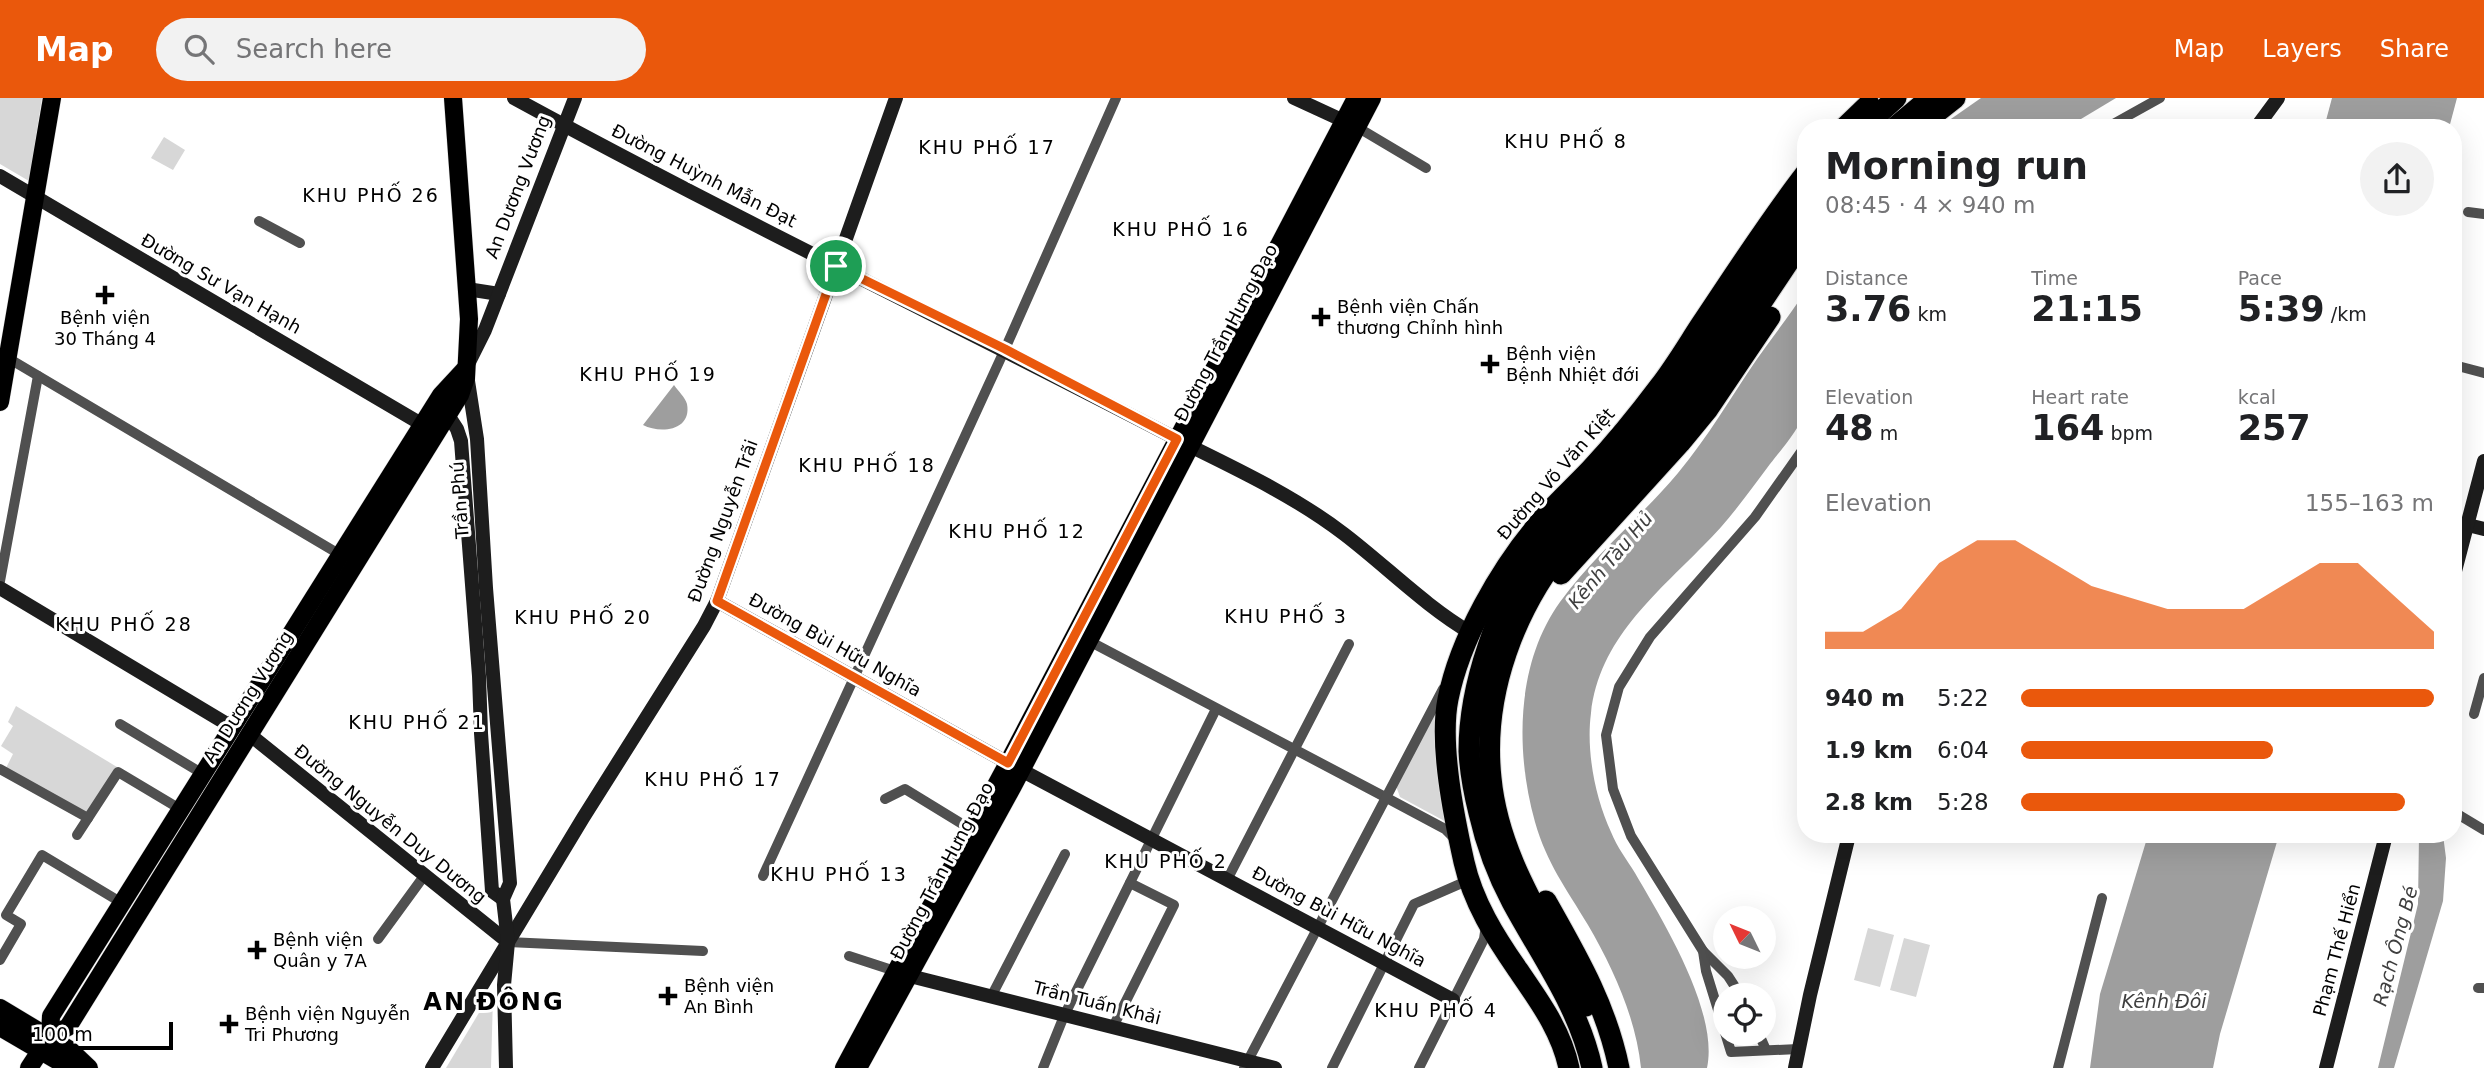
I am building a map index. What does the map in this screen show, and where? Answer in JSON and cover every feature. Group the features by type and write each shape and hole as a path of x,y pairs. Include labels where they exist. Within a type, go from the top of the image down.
{"highway":[{"path":"1854,119 1876,98"},
{"path":"1873,119 1896,98"},
{"path":"1905,119 1930,98"},
{"path":"1928,119 1955,98"},
{"name":"Đường Võ Văn Kiệt","path":"1569,1068 1561,1040 1551,1019 1489,933 1469,880 1450,784 1447,701 1471,633 1501,577 1527,538 1558,501 1599,460 1661,385 1797,185"},
{"name":"Đường Võ Văn Kiệt","path":"1606,1068 1583,1000 1518,877 1498,814 1491,779 1490,724 1519,578 1536,554 1624,457 1673,398 1797,214"},
{"name":"Đường Võ Văn Kiệt","path":"1592,1068 1576,1017 1512,902 1492,859 1479,814 1470,766 1472,712 1526,608 1553,563 1668,434 1797,250"},
{"name":"Đường Võ Văn Kiệt","path":"1505,649 1541,607 1566,567 1655,474 1708,409 1797,276"},
{"path":"1471,633 1505,649"},
{"name":"Đường Võ Văn Kiệt","path":"1505,649 1511,681 1503,734 1505,777 1514,823 1535,881 1590,979 1607,1018 1619,1068"}],"main road":[{"path":"0,402 52,98"},
{"name":"Trần Phú","path":"453,98 469,319 466,368"},
{"name":"Đường Trần Hưng Đạo","path":"1351,124 1356,98"},
{"name":"Đường Trần Hưng Đạo","path":"844,1068 903,974 1015,767 1351,124 1372,98"},
{"name":"An Dương Vương","path":"29,1068 45,1043 51,1016 180,809 249,734 348,559 441,411 463,387 466,368"},
{"name":"An Dương Vương","path":"45,1043 68,1027 211,778 232,727 348,559"},
{"path":"232,727 249,734"},
{"name":"Đường Trần Hưng Đạo","path":"858,1068 972,830 1015,767"},
{"path":"0,1008 45,1043 71,1068"},
{"path":"0,1027 70,1050 89,1068"}],"street":[{"name":"Đường Huỳnh Mẫn Đạt","path":"514,98 836,266 1005,349 1304,506 1344,533 1450,620 1471,633"},
{"name":"An Dương Vương","path":"466,368 480,343 575,98"},
{"name":"Đường Nguyễn Trãi","path":"432,1068 717,601 896,98"},
{"path":"763,876 1005,349 1116,98"},
{"path":"1294,98 1351,124 1426,168"},
{"path":"2122,119 2160,98"},
{"path":"2263,119 2278,98"},
{"name":"Đường Sư Vạn Hạnh","path":"0,176 430,429"},
{"path":"2468,212 2484,214"},
{"path":"258,221 300,243"},
{"path":"467,289 499,294"},
{"path":"8,358 348,559"},
{"path":"2462,367 2484,373"},
{"name":"Trần Phú","path":"466,368 477,439 482,631"},
{"path":"0,581 38,376"},
{"name":"Trần Phú","path":"441,411 457,429 461,441 510,883 503,899 508,942 505,985 506,1068"},
{"path":"1733,983 1703,951 1631,836 1612,789 1606,735 1619,687 1650,637 1755,517 1797,458"},
{"path":"2462,546 2484,461"},
{"path":"2468,525 2484,529"},
{"path":"0,588 232,727"},
{"name":"Đường Bùi Hữu Nghĩa","path":"717,601 1015,767 1453,1000"},
{"path":"1082,637 1445,829 1461,847"},
{"path":"1227,880 1349,643"},
{"path":"1246,1064 1460,659"},
{"path":"2474,714 2484,678"},
{"path":"1043,1068 1064,1016 1216,709"},
{"path":"120,724 211,778"},
{"name":"Đường Nguyễn Duy Dương","path":"249,734 508,942"},
{"path":"0,769 88,818"},
{"path":"77,835 118,772 180,809"},
{"path":"885,799 905,789 972,830"},
{"path":"2462,817 2484,830"},
{"path":"1795,1068 1847,843"},
{"name":"Phạm Thế Hiển","path":"2326,1068 2384,843"},
{"path":"991,996 1065,854"},
{"path":"0,960 21,924 6,915 42,855 122,903"},
{"path":"378,939 424,876"},
{"path":"1332,1068 1414,904 1469,880"},
{"path":"1113,1027 1174,905 1130,883"},
{"path":"2058,1068 2102,898"},
{"path":"1419,1068 1489,933"},
{"path":"508,942 704,951"},
{"path":"1703,951 1706,971 1731,1052 1798,1049"},
{"path":"849,956 903,974"},
{"name":"Trần Tuấn Khải","path":"903,974 1246,1064 1275,1068"},
{"path":"1764,1046 1766,1050"}],"shaded area":[{"path":"0,98 42,98 29,181 0,164"},
{"path":"164,137 185,150 173,170 151,158"},
{"path":"1441,703 1452,825 1400,797 1396,786"},
{"path":"16,706 117,767 87,814 6,768 13,754 1,746 13,726 8,722"},
{"path":"1868,928 1894,935 1880,987 1854,980"},
{"path":"1904,938 1930,945 1916,997 1890,990"},
{"path":"489,996 493,997 491,1068 446,1068"}],"water":[{"path":"1981,98 2116,98 2081,119 1951,119"},
{"path":"2332,98 2457,98 2451,119 2326,119"},
{"name":"Kênh Tàu Hủ","path":"1797,304 1797,428 1730,517 1632,620 1605,663 1596,687 1591,713 1590,743 1600,804 1616,843 1660,916 1686,968 1705,1021 1708,1046 1707,1068 1641,1068 1629,1012 1614,976 1597,941 1551,863 1535,822 1524,766 1527,680 1545,626 1560,602 1689,459"},
{"path":"674,385 687,404 685,420 680,425 666,429 643,425"},
{"name":"Kênh Đôi","path":"2146,843 2277,843 2220,1034 2213,1068 2090,1068 2100,994"},
{"path":"2419,843 2444,843 2446,858 2443,901 2394,1068 2378,1068 2418,904"}],"place":[{"name":"Bệnh viện 30 Tháng 4","path":"105,295"},
{"name":"Bệnh viện Chấn thương Chỉnh hình","path":"1321,317"},
{"name":"Bệnh viện Bệnh Nhiệt đới","path":"1490,364"},
{"name":"Bệnh viện Quân y 7A","path":"257,950"},
{"name":"Bệnh viện An Bình","path":"668,996"},
{"name":"Bệnh viện Nguyễn Tri Phương","path":"229,1024"}],"district":[{"name":"KHU PHỐ 8","path":"1566,141"},
{"name":"KHU PHỐ 17","path":"987,147"},
{"name":"KHU PHỐ 26","path":"371,195"},
{"name":"KHU PHỐ 16","path":"1181,229"},
{"name":"KHU PHỐ 19","path":"648,374"},
{"name":"KHU PHỐ 18","path":"867,465"},
{"name":"KHU PHỐ 12","path":"1017,531"},
{"name":"KHU PHỐ 3","path":"1286,616"},
{"name":"KHU PHỐ 20","path":"583,617"},
{"name":"KHU PHỐ 28","path":"124,624"},
{"name":"KHU PHỐ 21","path":"417,722"},
{"name":"KHU PHỐ 17","path":"713,779"},
{"name":"KHU PHỐ 2","path":"1166,861"},
{"name":"KHU PHỐ 13","path":"839,874"},
{"name":"AN ĐÔNG","path":"494,1002"},
{"name":"KHU PHỐ 4","path":"1436,1010"}],"route":[{"path":"836,266 1005,349 1177,439 1008,763 717,601 836,266"}],"water label":[{"name":"Rạch Ông Bé","path":"2395,946"}]}
